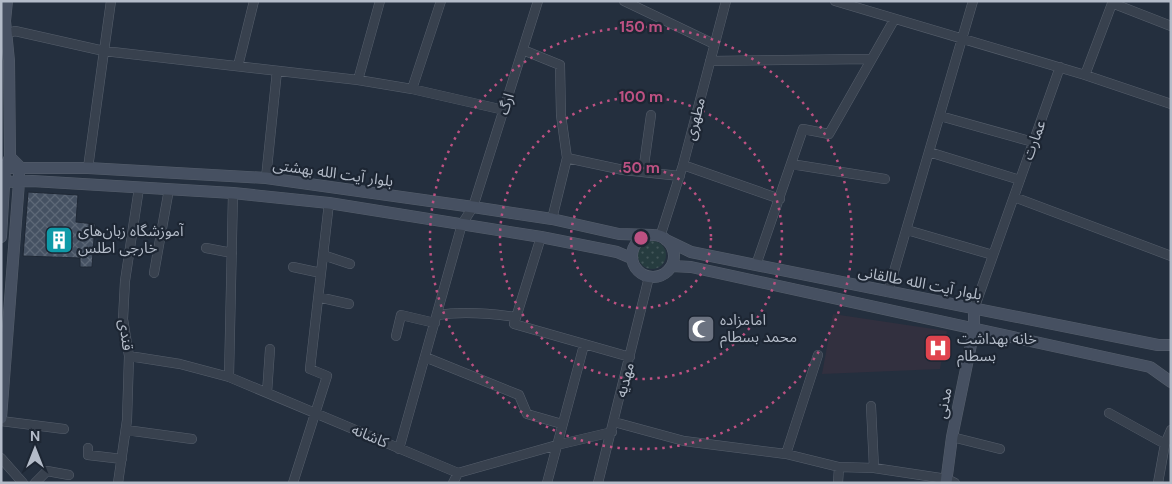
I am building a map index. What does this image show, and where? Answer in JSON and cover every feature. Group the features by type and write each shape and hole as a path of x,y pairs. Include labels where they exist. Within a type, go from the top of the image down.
{"street":[{"path":"1,237 8,162 9,61 6,28 7,1"},
{"path":"88,168 111,1"},
{"path":"238,66 254,1"},
{"path":"358,80 380,1"},
{"path":"412,90 441,1"},
{"name":"ارگ","path":"399,449 462,224 473,207 538,1"},
{"path":"624,1 714,44"},
{"name":"مطهری","path":"660,237 680,176 726,1"},
{"path":"835,1 852,4 894,20 962,38 1085,75 1171,104"},
{"path":"888,292 973,1"},
{"path":"1085,75 1113,2 1171,26"},
{"path":"756,265 803,129 829,134 894,20"},
{"path":"6,28 104,51 358,80 504,110"},
{"path":"523,50 560,66 561,115 567,158 552,219"},
{"path":"710,61 871,59"},
{"name":"عمارت","path":"974,309 1060,68"},
{"path":"266,178 277,71"},
{"path":"643,172 651,115"},
{"path":"940,116 1033,142"},
{"path":"929,152 1020,180"},
{"path":"567,158 643,172 680,176"},
{"name":"بلوار آیت الله بهشتی","path":"8,162 19,166 266,178 552,219 618,234 660,237"},
{"path":"791,164 885,179"},
{"path":"683,165 780,199"},
{"path":"19,166 1,419 64,430"},
{"name":"بلوار آیت الله بهشتی","path":"5,182 233,193 329,203 541,237 617,252 631,258"},
{"name":"قندی","path":"118,483 126,430 130,356 124,309 125,281 139,188"},
{"path":"154,273 169,189"},
{"path":"229,378 233,193"},
{"path":"1014,197 1171,256"},
{"path":"296,482 327,376 310,369 329,203"},
{"path":"907,230 993,255"},
{"path":"541,237 514,324 584,346 630,357"},
{"path":"660,237 674,252 672,266 662,275 649,277 637,270 631,258 635,244 640,239 660,237"},
{"name":"بلوار آیت الله طالقانی","path":"660,237 691,252 1158,345 1171,344"},
{"path":"206,248 232,253"},
{"path":"323,255 350,264"},
{"path":"672,266 691,267 1150,367 1171,382"},
{"path":"293,267 321,273"},
{"name":"مهدیه","path":"598,483 649,277"},
{"path":"318,297 348,304"},
{"name":"مدنی","path":"950,482 952,437 974,330 974,309"},
{"path":"396,336 401,315 436,319 463,312 483,312 515,317"},
{"path":"547,483 584,346"},
{"path":"267,393 270,349"},
{"path":"786,454 818,355"},
{"name":"کاشانه","path":"130,356 180,364 229,378 458,473"},
{"path":"425,357 519,395 527,414 562,424"},
{"path":"871,406 874,468"},
{"path":"1109,413 1164,444"},
{"path":"614,422 684,441 786,454 839,467 874,468 950,482"},
{"path":"126,430 192,439"},
{"path":"1158,483 1164,444 1171,430"},
{"path":"453,483 458,473 557,445 612,432"},
{"path":"952,437 1000,449"},
{"path":"88,448 88,455 122,459"},
{"path":"1,458 22,483"},
{"path":"838,483 839,467"},
{"path":"35,483 47,470 69,475"}],"shaded area":[{"path":"833,314 947,331 940,369 822,374"}],"green space":[{"path":"652,241 662,245 666,255 662,265 652,269 642,265 638,255 642,245"}],"building":[{"name":"آموزشگاه زبان‌های خارجی اطلس","path":"28,192 78,195 76,222 95,224 92,267 80,267 80,258 23,256"}],"place":[{"name":"آموزشگاه زبان‌های خارجی اطلس","path":"59,240"},
{"name":"امامزاده محمد بسطام","path":"701,329"},
{"name":"خانه بهداشت بسطام","path":"938,348"}]}
